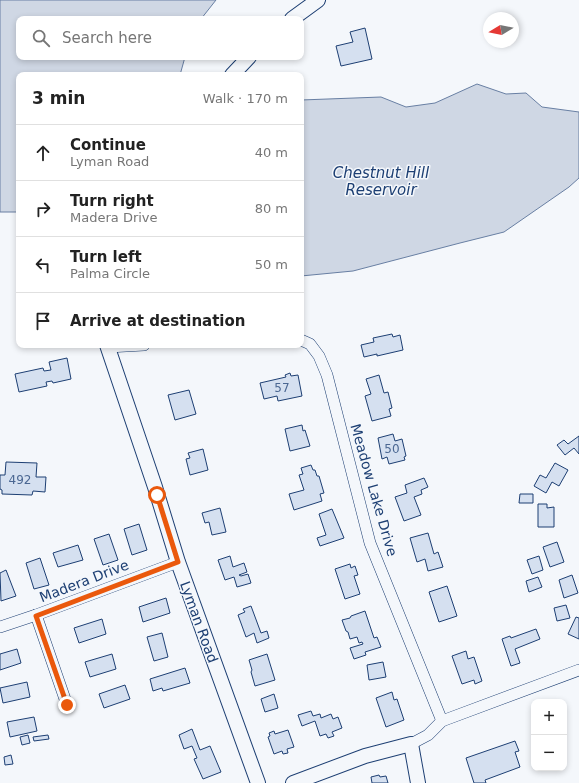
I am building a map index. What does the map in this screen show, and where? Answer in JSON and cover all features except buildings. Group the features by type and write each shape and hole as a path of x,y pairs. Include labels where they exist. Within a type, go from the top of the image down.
{"street":[{"path":"296,16 318,0"},
{"path":"235,72 246,60"},
{"name":"Meadow Lake Drive","path":"304,341 310,344 320,356 328,375 370,543 442,721"},
{"name":"Lyman Road","path":"108,348 155,487 178,562 258,783"},
{"name":"Madera Drive","path":"0,627 36,616 178,562"},
{"path":"36,616 67,705"},
{"path":"293,783 365,756 411,744 428,735 442,721 579,670"},
{"path":"411,744 418,783"}],"water":[{"path":"0,0 216,0 203,16 16,16 16,60 184,60 181,72 16,72 16,212 0,212"},
{"name":"Chestnut Hill Reservoir","path":"477,84 506,94 526,93 542,107 579,112 579,178 569,187 504,232 353,271 304,276 304,100 381,97 406,107 435,103"}],"route":[{"path":"67,705 36,616 178,562 157,495"}]}
